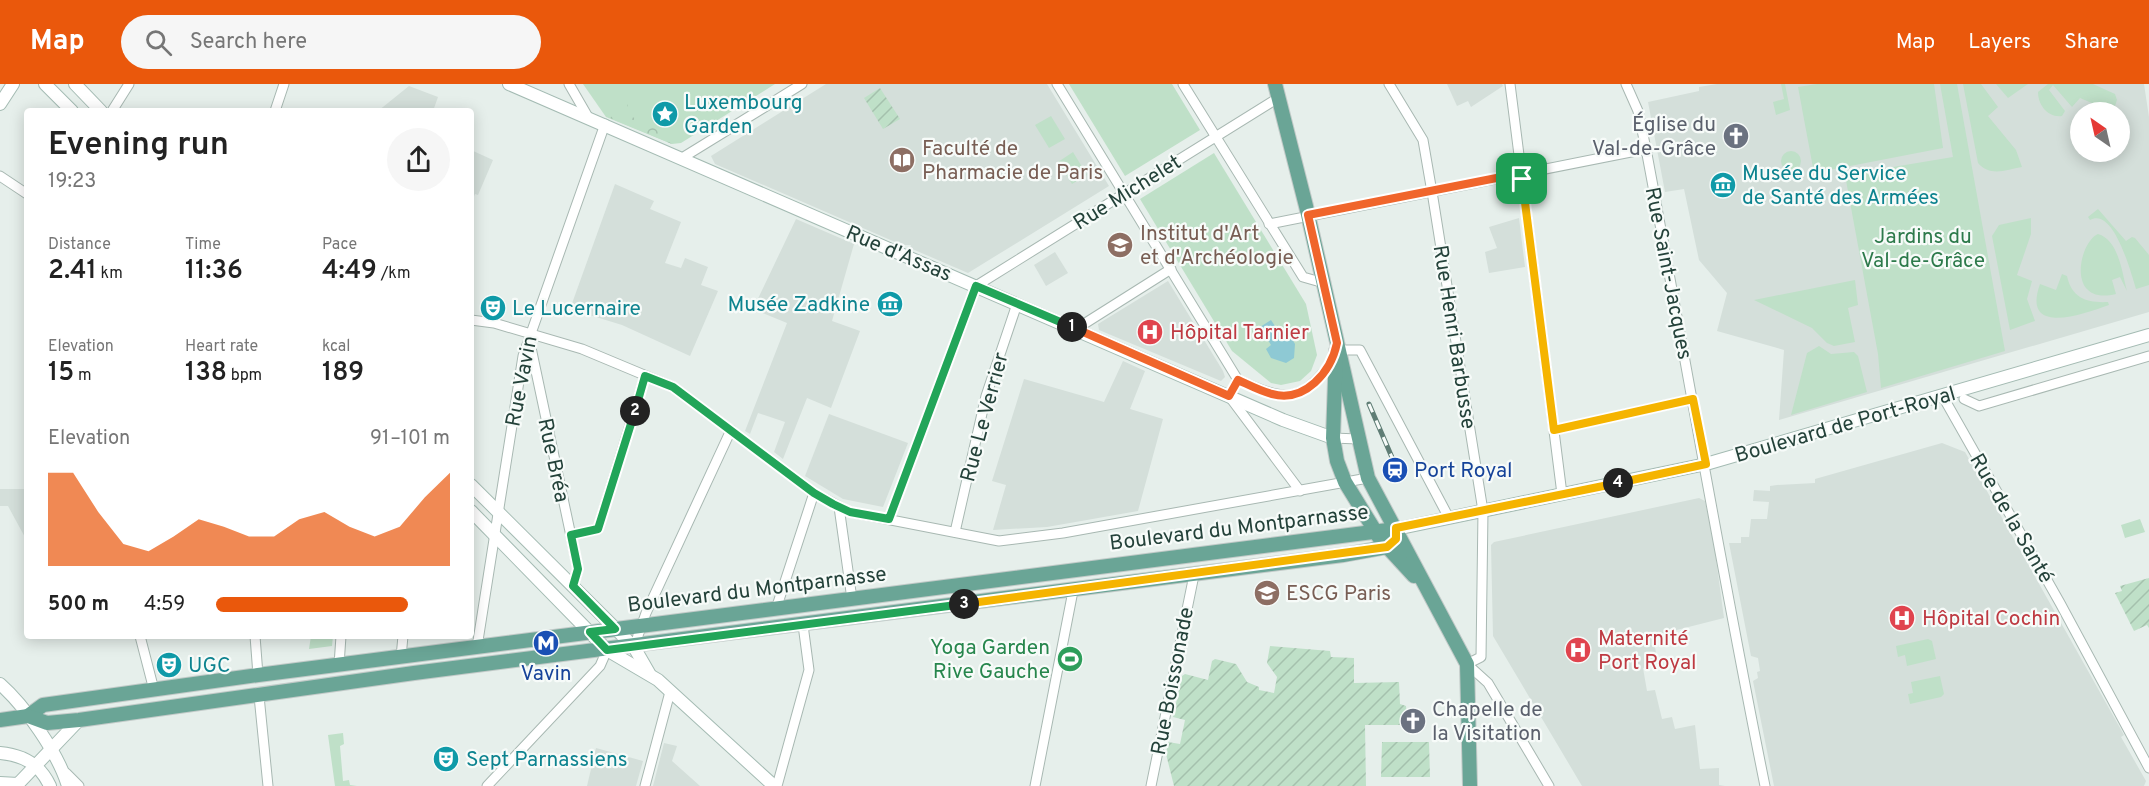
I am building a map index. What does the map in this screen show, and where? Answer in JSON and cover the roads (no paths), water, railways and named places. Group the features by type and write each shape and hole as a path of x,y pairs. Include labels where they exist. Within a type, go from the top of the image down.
{"main road":[{"path":"0,104 13,84"},
{"path":"45,84 69,108"},
{"path":"75,84 98,108"},
{"name":"Rue d'Assas","path":"509,84 1229,396 1333,438"},
{"path":"1276,91 1308,215 1337,351 1368,478 1467,664 1470,786"},
{"name":"Boulevard de Port-Royal","path":"1396,528 1706,464 2149,335"},
{"path":"1337,351 1333,438 1337,461 1345,482 1375,531 1424,587"},
{"path":"474,488 634,647 651,675"},
{"path":"474,514 607,650 651,675 776,786"},
{"name":"Boulevard du Montparnasse","path":"0,720 28,716 48,723 79,720 1194,575 1387,547 1396,539 1396,528 258,675 43,705 28,716"},
{"path":"258,675 259,696"},
{"path":"0,684 12,694 28,716 59,765 68,786"},
{"path":"0,783 18,784 79,720"},
{"path":"0,753 15,754 36,766 50,786"}],"street":[{"path":"114,108 129,84"},
{"path":"276,108 284,84"},
{"path":"569,84 588,117"},
{"path":"682,158 802,84"},
{"path":"1057,84 1238,380 1271,394 1293,394 1311,386 1337,351 1360,350 1449,518"},
{"path":"1183,84 1303,277 1324,284"},
{"name":"Rue Henri Barbusse","path":"1389,84 1423,140 1483,511 1481,657 1467,664"},
{"path":"1510,84 1562,494"},
{"name":"Rue Saint-Jacques","path":"1626,84 1638,111 1646,149 1706,464 1734,636 1764,786"},
{"name":"Rue Michelet","path":"976,286 1215,137 1276,91"},
{"name":"Rue Vavin","path":"477,647 529,333 604,124"},
{"path":"1269,224 1646,149"},
{"path":"0,176 24,192"},
{"path":"1076,329 1170,269"},
{"path":"889,519 976,286"},
{"name":"Rue Le Verrier","path":"955,532 986,396 1017,304"},
{"path":"474,321 529,333 582,349 673,387 814,493 839,507 999,541 1063,533 1368,478"},
{"name":"Rue Bréa","path":"529,333 531,356 578,569 573,586"},
{"name":"Boulevard de Port-Royal","path":"1964,399 1979,406 2149,356"},
{"path":"571,535 598,529 645,376"},
{"path":"1238,380 1229,396 1300,491"},
{"name":"Rue de la Santé","path":"1942,394 2060,603 2149,768"},
{"path":"1554,430 1693,399"},
{"path":"634,647 641,626 731,430"},
{"name":"Rue d'Assas","path":"1333,438 1358,439"},
{"path":"776,609 814,493"},
{"path":"839,507 852,599"},
{"name":"Rue Boissonade","path":"1151,786 1194,575"},
{"path":"1035,786 1072,591"},
{"path":"776,786 809,670 803,625"},
{"path":"141,639 154,690"},
{"path":"255,639 258,675"},
{"path":"339,665 341,639"},
{"path":"400,657 403,639"},
{"path":"487,786 600,666 607,650"},
{"path":"1467,664 1488,683 1549,786"},
{"path":"645,786 670,692"},
{"path":"259,696 268,786"},
{"path":"59,765 79,786"}],"water":[{"path":"1271,320 1283,338 1289,334 1295,344 1294,358 1286,363 1271,358 1266,349 1271,345 1260,327"}],"railway":[{"path":"1369,404 1397,469"}],"place":[{"name":"Luxembourg Garden","path":"665,114"},
{"name":"Église du Val-de-Grâce","path":"1736,136"},
{"name":"Faculté de Pharmacie de Paris","path":"902,160"},
{"name":"Musée du Service de Santé des Armées","path":"1723,185"},
{"name":"Institut d'Art et d'Archéologie","path":"1120,245"},
{"name":"Musée Zadkine","path":"890,304"},
{"name":"Le Lucernaire","path":"493,308"},
{"name":"Hôpital Tarnier","path":"1150,332"},
{"name":"Port Royal","path":"1395,470"},
{"name":"ESCG Paris","path":"1267,593"},
{"name":"Hôpital Cochin","path":"1902,618"},
{"name":"Vavin","path":"546,643"},
{"name":"Maternité Port Royal","path":"1578,650"},
{"name":"Yoga Garden Rive Gauche","path":"1070,659"},
{"name":"UGC","path":"169,665"},
{"name":"Chapelle de la Visitation","path":"1413,721"},
{"name":"Sept Parnassiens","path":"446,759"}],"park label":[{"name":"Jardins du Val-de-Grâce","path":"1923,248"}]}
